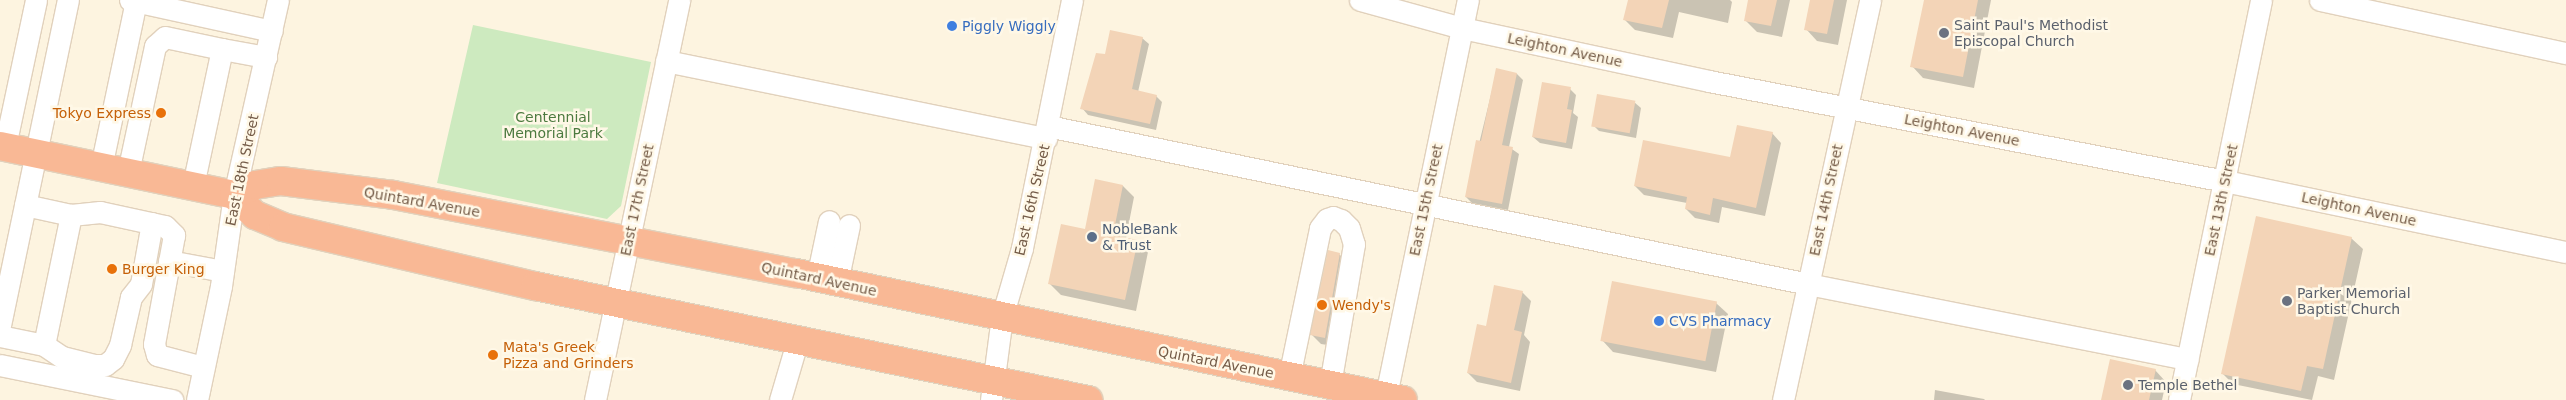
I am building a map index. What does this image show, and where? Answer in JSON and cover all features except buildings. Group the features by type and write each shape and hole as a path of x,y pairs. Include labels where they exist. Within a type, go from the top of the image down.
{"highway":[{"path":"2,146 234,194 255,215 283,227 535,286 798,339 991,390 1088,400"},
{"name":"Quintard Avenue","path":"234,194 255,185 282,181 393,195 827,280 1391,399"}],"street":[{"path":"2,146 36,0"},
{"path":"0,326 68,0"},
{"name":"East 18th Street","path":"197,400 224,271 234,194 278,0"},
{"name":"East 17th Street","path":"595,400 679,0"},
{"name":"East 16th Street","path":"991,390 1002,318 1022,248 1047,132 1072,0"},
{"name":"Leighton Avenue","path":"1360,0 1462,28 1846,107 2225,181 2566,252"},
{"name":"East 15th Street","path":"1391,399 1425,206 1468,0"},
{"name":"East 14th Street","path":"1783,400 1870,0"},
{"name":"East 13th Street","path":"2179,400 2261,0"},
{"path":"2320,0 2566,53"},
{"path":"101,167 133,1 272,31"},
{"path":"180,40 186,12"},
{"path":"128,172 155,46 165,37 266,57"},
{"path":"194,186 222,49"},
{"path":"666,61 1047,132 1425,206 2188,359"},
{"path":"25,205 71,215 100,212 165,226 174,235 154,344 157,354 203,367"},
{"path":"44,345 71,215"},
{"path":"1289,377 1320,228 1327,219 1333,218 1341,220 1349,228 1354,244 1330,385"},
{"path":"827,280 839,223"},
{"path":"0,336 44,345 62,357 93,365 105,365 112,359 120,345 131,297 141,284 152,224"},
{"path":"170,261 224,271"},
{"path":"780,400 798,339"},
{"path":"0,366 172,400"}],"green space":[{"name":"Centennial Memorial Park","path":"473,25 651,62 621,206 607,219 437,183"}],"place":[{"name":"Piggly Wiggly","path":"952,26"},
{"name":"Saint Paul's Methodist Episcopal Church","path":"1944,33"},
{"name":"Tokyo Express","path":"161,113"},
{"name":"NobleBank & Trust","path":"1092,237"},
{"name":"Burger King","path":"112,269"},
{"name":"Parker Memorial Baptist Church","path":"2287,301"},
{"name":"Wendy's","path":"1322,305"},
{"name":"CVS Pharmacy","path":"1659,321"},
{"name":"Mata's Greek Pizza and Grinders","path":"493,355"},
{"name":"Temple Bethel","path":"2128,385"}]}
